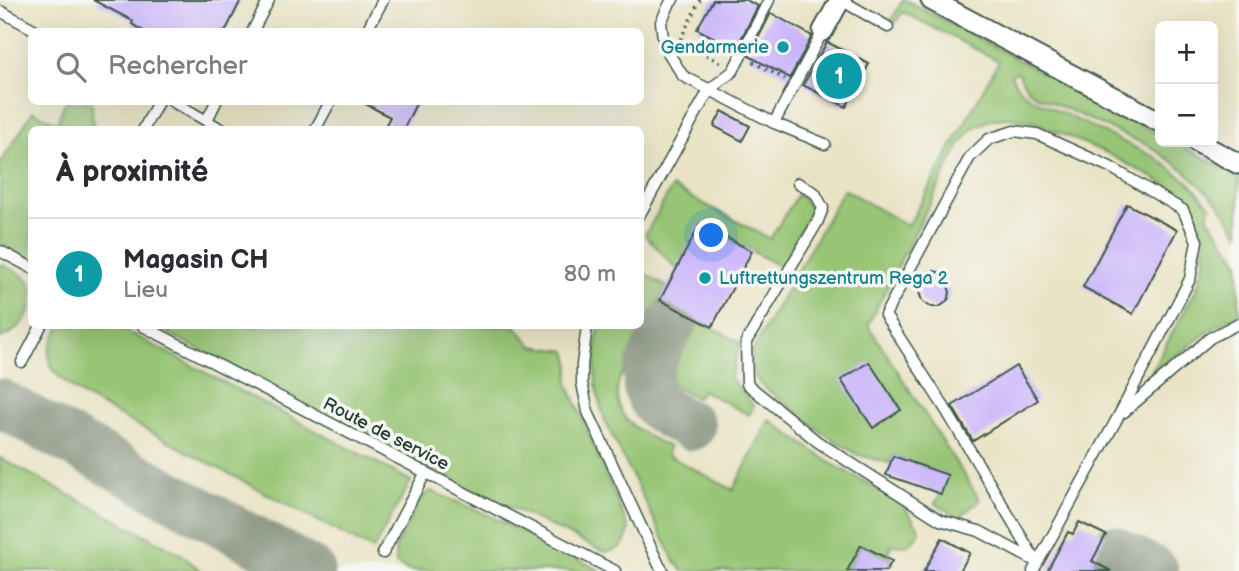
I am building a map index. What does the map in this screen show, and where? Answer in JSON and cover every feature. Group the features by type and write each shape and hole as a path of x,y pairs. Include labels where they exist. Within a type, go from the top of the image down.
{"street":[{"path":"823,31 840,0"},
{"path":"931,0 1155,119"},
{"path":"1207,147 1239,164"}],"lane":[{"path":"254,28 269,0"},
{"path":"368,28 383,0"},
{"path":"673,0 661,22 664,46 683,76 774,123 825,144"},
{"path":"644,207 709,90 733,71 769,0"},
{"path":"840,0 888,27"},
{"path":"0,11 32,28"},
{"path":"774,123 823,31"},
{"path":"145,126 156,105"},
{"path":"179,105 217,126"},
{"path":"207,120 214,105"},
{"path":"317,126 328,105"},
{"path":"1014,131 1037,134 1110,167 1183,210 1196,241 1190,279 1035,567 946,410 885,315 970,157 989,139 1014,131"},
{"path":"798,183 815,193 823,208 817,223 746,342 747,384 818,442 940,520 979,531 1035,567"},
{"path":"0,251 28,266"},
{"path":"1118,417 1210,338 1239,323"},
{"path":"22,362 39,329"},
{"name":"Route de service","path":"149,329 615,571"},
{"path":"584,329 582,383 588,412 663,571"},
{"path":"383,553 426,472"}],"path":[{"path":"700,0 679,42 726,65 735,53 787,80"}],"green space":[{"path":"903,0 906,0 1155,132 1155,147 1184,147 1239,176 1239,233 1219,204 1184,170 1151,147 1033,94 1018,73 1014,72 1011,76 1031,98 1155,157 1191,184 1211,207 1207,216 1239,262 1239,315 1205,334 1154,375 1151,372 1197,288 1205,259 1203,232 1187,201 1174,189 1107,153 1034,122 1008,118 992,119 974,127 959,146 868,325 980,500 958,518 935,503 947,475 893,456 890,463 858,455 826,435 760,384 753,372 752,351 844,189 908,226 999,61 903,12 894,24 891,20"},
{"path":"64,105 92,105 93,126 28,126 28,259 0,244 0,164 33,111 57,123"},
{"path":"672,187 770,239 798,194 812,209 781,267 701,224 677,269 645,235"},
{"path":"0,264 20,273 28,281 28,312 12,332 0,338"},
{"path":"644,274 667,287 619,380 619,405 629,422 669,447 667,455 733,490 769,420 832,464 901,502 920,530 918,536 906,546 891,545 888,553 892,561 861,545 847,571 683,571 674,560 605,421 596,385 599,329 644,329"},
{"path":"699,321 741,343 730,377 754,406 749,415 702,390 697,398 672,383 670,374"},
{"path":"59,329 123,329 411,481 373,550 88,399 62,380 52,367 49,352"},
{"path":"161,329 518,329 533,346 567,351 570,362 568,384 629,529 626,539 619,548 604,552 509,506 499,504 349,429"},
{"path":"0,458 181,554 201,571 0,571"},
{"path":"431,491 488,515 601,571 409,571 396,564 395,548 420,499"}],"building":[{"path":"93,0 241,0 227,28 138,28 132,24 133,21"},
{"path":"713,0 746,0 758,6 736,49 697,29"},
{"name":"Gendarmerie","path":"771,13 812,36 790,78 749,56"},
{"path":"827,42 869,64 846,107 803,85"},
{"path":"368,105 416,105 405,126 385,126 390,117"},
{"path":"722,111 750,126 742,141 714,126"},
{"path":"1127,204 1177,230 1133,314 1083,287"},
{"name":"Luftrettungszentrum Rega 2","path":"700,224 752,251 712,327 660,300"},
{"path":"928,272 941,273 950,292 949,298 939,307 927,305 922,301 919,292"},
{"path":"869,362 901,410 873,428 841,380"},
{"path":"1016,366 1038,400 973,441 952,406"},
{"path":"893,456 948,475 941,494 886,475"},
{"path":"1079,522 1106,535 1092,561 1111,571 1047,571 1068,532 1073,534"},
{"path":"942,538 970,553 960,571 924,571"},
{"path":"861,545 892,561 886,571 847,571"}],"taxiway":[{"path":"680,310 654,354 647,379 649,391 657,406 691,426"},
{"path":"0,403 311,571"},
{"path":"1113,550 1154,571"}],"place":[{"name":"Gendarmerie","path":"783,47"},
{"name":"Magasin CH","path":"839,76"},
{"name":"Luftrettungszentrum Rega 2","path":"705,278"}]}
